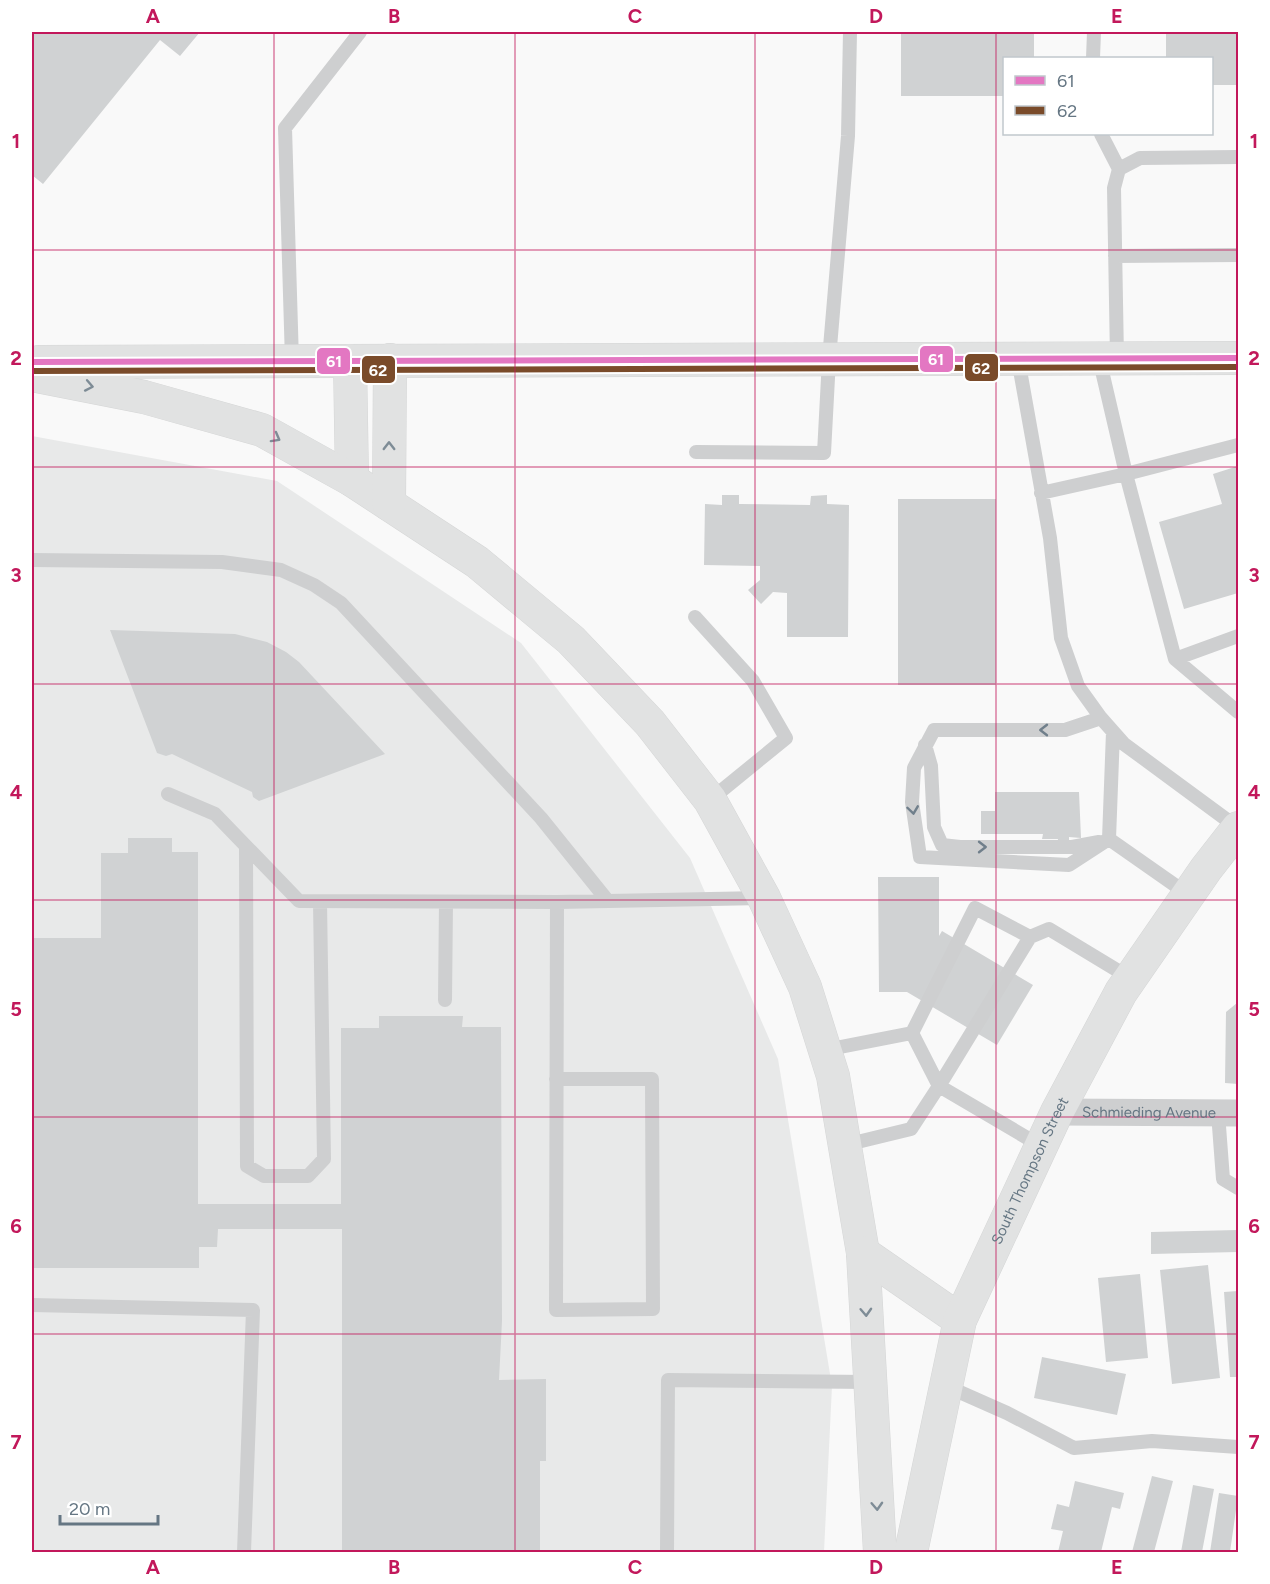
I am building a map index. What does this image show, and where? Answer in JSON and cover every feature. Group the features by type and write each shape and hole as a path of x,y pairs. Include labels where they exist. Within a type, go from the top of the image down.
{"highway":[{"path":"32,362 1239,358"},
{"path":"389,504 390,360"},
{"path":"350,361 352,480"},
{"path":"32,375 144,397 262,430 352,480 477,562 571,640 650,723 710,800 764,898 805,987 833,1076 862,1253 880,1552"},
{"name":"South Thompson Street","path":"911,1552 960,1320 1041,1146 1121,992 1206,869 1239,828"},
{"path":"862,1253 960,1320"}],"street":[{"name":"Schmieding Avenue","path":"1058,1112 1228,1113"}],"lane":[{"path":"292,361 285,128 360,32"},
{"path":"696,452 824,453 828,359 848,136 850,32"},
{"path":"1094,32 1094,57"},
{"path":"1102,135 1119,169 1114,188 1115,256 1108,358 1126,474 1175,659 1239,712"},
{"path":"1119,169 1140,158 1239,157"},
{"path":"1115,256 1239,255"},
{"path":"1018,359 1050,538 1061,638 1078,686 1101,718 1124,744 1239,828"},
{"path":"1041,493 1239,445"},
{"path":"32,560 222,562 280,570 315,585 341,603 541,818 607,900"},
{"path":"695,618 753,681 786,738 710,800"},
{"path":"1175,659 1239,636"},
{"path":"1101,718 1065,730 934,730 914,768 912,802 920,857 1069,865 1109,839"},
{"path":"1109,839 1113,732"},
{"path":"926,745 931,766 934,827 942,845 1072,847 1088,846 1109,839"},
{"path":"168,794 215,814 299,901 557,902 764,898"},
{"path":"1109,839 1189,895"},
{"path":"246,847 247,1166 264,1176 308,1176 324,1159 320,902"},
{"path":"445,1000 446,902"},
{"path":"556,1079 652,1079 653,1309 556,1310 556,1079 557,902"},
{"path":"912,1033 975,908 1030,937"},
{"path":"845,1145 911,1129 1030,937 1049,929 1131,978"},
{"path":"825,1050 912,1033"},
{"path":"912,1033 939,1086 1041,1146"},
{"path":"1228,1113 1223,1179 1239,1188"},
{"path":"32,1305 253,1310 244,1552"},
{"path":"667,1552 668,1380 870,1382"},
{"path":"946,1386 1007,1413 1074,1448 1152,1441 1239,1447"}],"shaded area":[{"path":"32,436 277,481 521,643 690,858 778,1059 832,1386 824,1552 32,1552"}],"building":[{"path":"32,32 200,32 180,56 160,40 43,184 32,175"},
{"path":"901,32 1034,32 1034,57 1003,57 1003,96 901,96"},
{"path":"1166,32 1238,32 1238,85 1213,85 1213,57 1166,57"},
{"path":"1238,466 1238,593 1184,609 1159,522 1222,504 1213,474"},
{"path":"722,495 739,495 739,504 810,505 811,496 827,495 827,504 849,505 848,637 787,637 787,593 773,592 761,604 748,590 760,580 760,566 704,565 705,504 722,505"},
{"path":"898,499 996,499 996,685 898,685"},
{"path":"110,630 235,634 267,642 299,662 385,754 259,801 253,797 252,792 172,754 166,756 157,753"},
{"path":"995,792 1079,792 1081,838 1069,837 1069,845 1057,845 1058,839 1042,839 1043,834 981,834 981,811 995,811"},
{"path":"128,838 172,838 172,852 198,852 198,1204 341,1204 341,1028 379,1028 379,1016 463,1016 462,1027 501,1027 502,1321 499,1380 546,1379 546,1461 540,1461 540,1552 342,1552 342,1229 218,1229 217,1247 199,1247 199,1268 32,1268 32,938 101,938 101,853 128,853"},
{"path":"878,877 939,877 939,936 942,931 1033,985 997,1045 907,992 879,992"},
{"path":"1237,1003 1238,1084 1225,1083 1226,1012"},
{"path":"1238,1230 1238,1252 1151,1254 1151,1232"},
{"path":"1208,1265 1220,1378 1172,1384 1160,1270"},
{"path":"1140,1274 1148,1358 1106,1362 1098,1278"},
{"path":"1238,1291 1238,1377 1230,1377 1224,1292"},
{"path":"1042,1357 1126,1374 1117,1415 1034,1398"},
{"path":"1152,1476 1173,1481 1154,1552 1132,1552"},
{"path":"1075,1481 1124,1493 1120,1509 1112,1507 1101,1552 1058,1552 1063,1531 1051,1529 1057,1504 1069,1507"},
{"path":"1193,1485 1214,1489 1202,1552 1181,1552"},
{"path":"1219,1493 1238,1496 1230,1552 1210,1552"}],"transit line":[{"name":"61","path":"32,362 1238,358"},
{"name":"62","path":"32,371 1238,367"}]}
